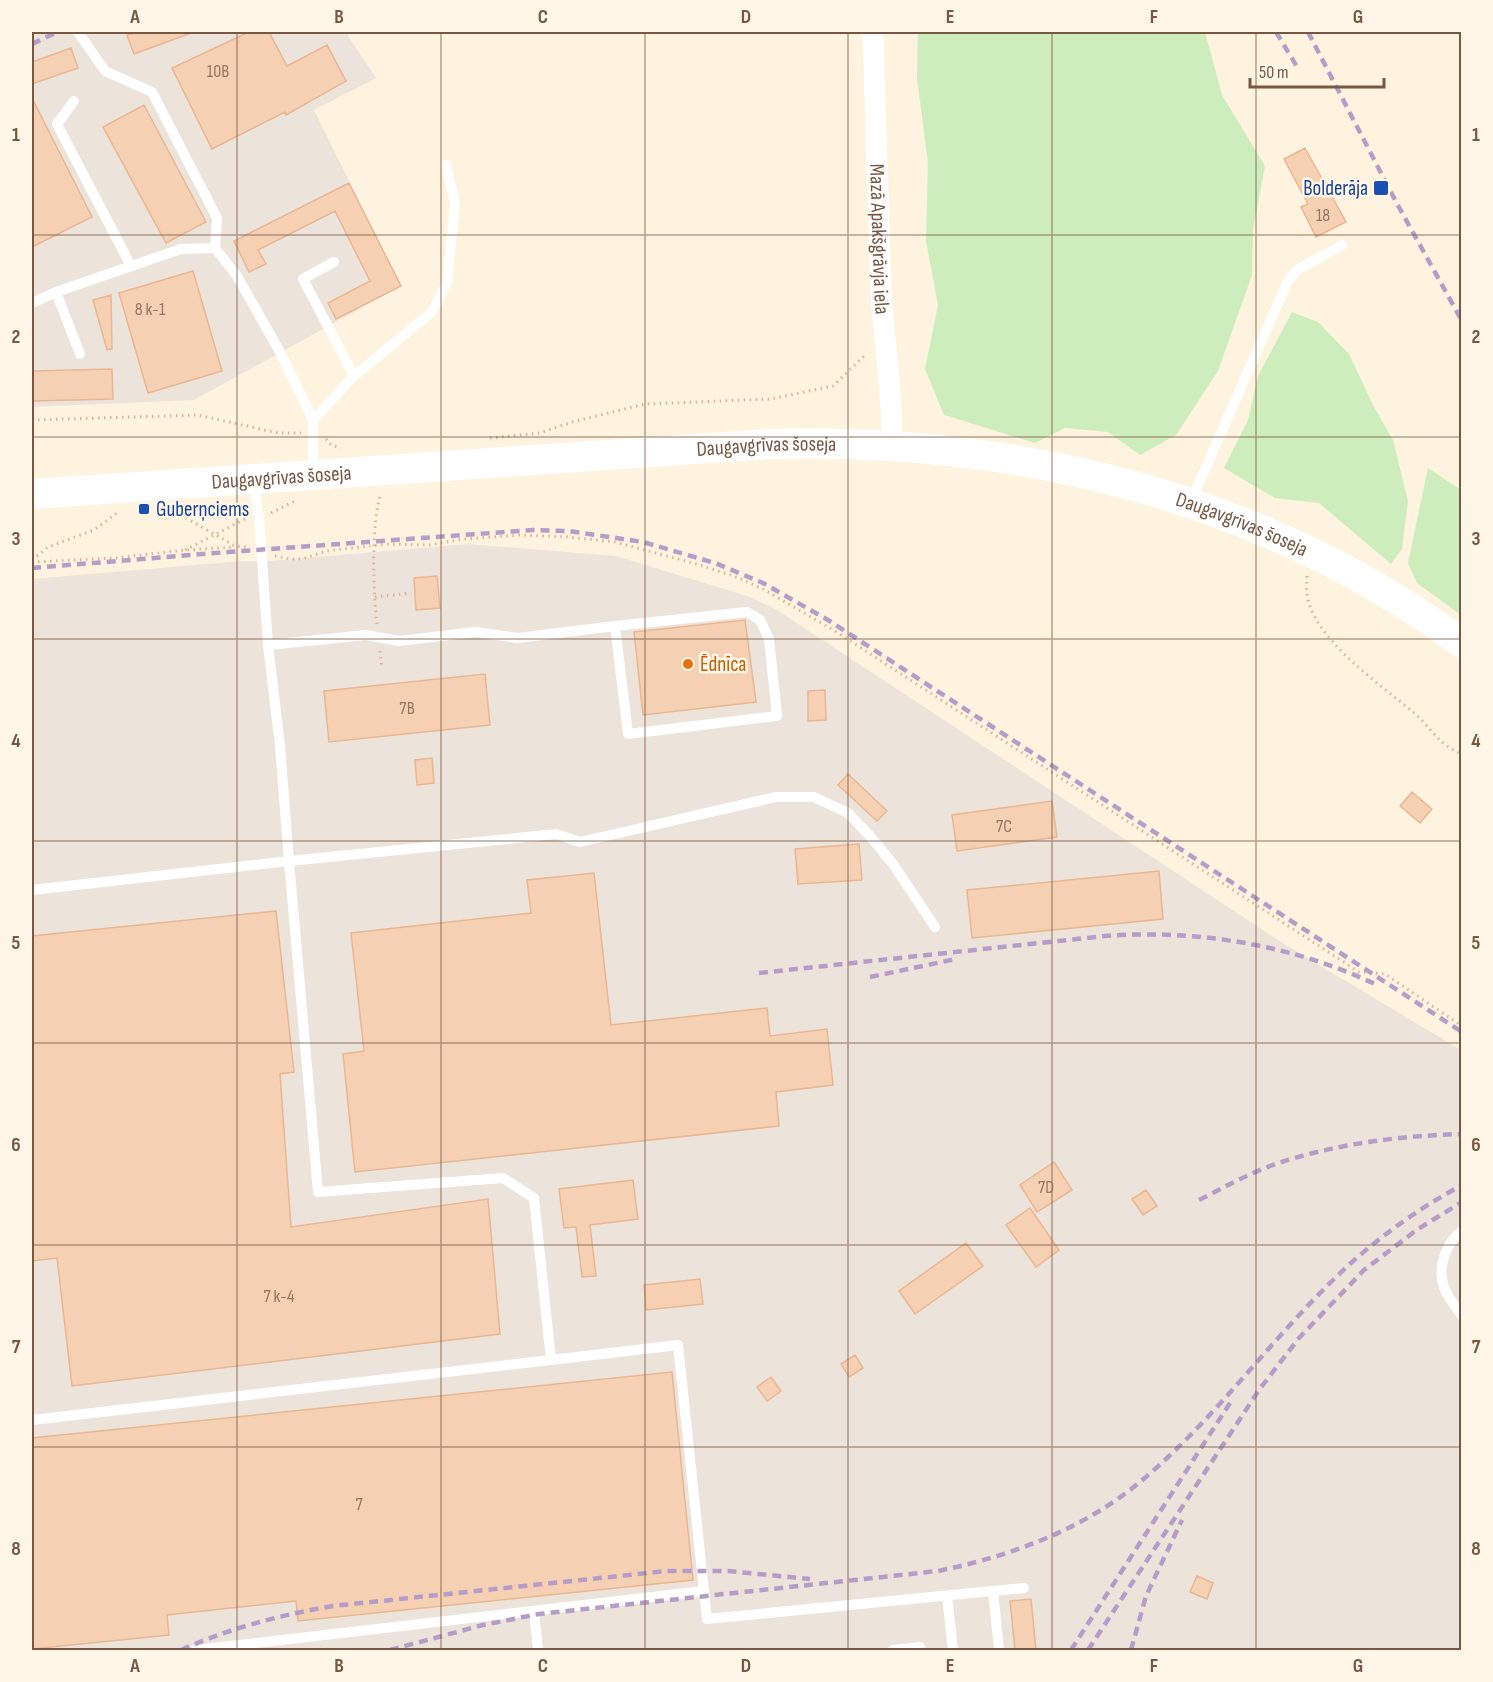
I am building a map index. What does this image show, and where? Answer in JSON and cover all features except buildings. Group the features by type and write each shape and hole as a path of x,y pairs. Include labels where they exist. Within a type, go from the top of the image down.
{"main road":[{"name":"Daugavgrīvas šoseja","path":"32,494 253,479 306,487 732,446 809,443 892,445 983,454 1062,467 1131,484 1190,502 1261,529 1309,551 1393,597 1461,644"}],"street":[{"name":"Mazā Apakšgrāvja iela","path":"873,32 881,291 892,399 892,445"}],"lane":[{"path":"78,32 105,71 152,92 217,218 215,248 237,276 280,352 313,420 306,487"},
{"path":"74,101 57,124 131,266"},
{"path":"313,420 354,376 432,312 447,283 455,203 446,165"},
{"path":"1190,502 1287,283 1297,270 1342,245"},
{"path":"32,303 56,292 182,249 215,248"},
{"path":"334,262 303,279 354,376"},
{"path":"56,292 80,354"},
{"path":"253,479 259,518 268,645 280,746 318,1192 503,1178 534,1198 551,1360"},
{"path":"268,645 366,635 399,642 475,632 518,638 615,626 747,612 760,620 769,639 777,716 628,734 615,626"},
{"path":"32,890 556,834 580,842 776,797 814,797 848,813 870,836 893,864 935,927"},
{"path":"1461,1231 1452,1237 1443,1267 1444,1287 1461,1316"},
{"path":"32,1420 678,1346 707,1618 1024,1588"},
{"path":"195,1650 704,1591"},
{"path":"993,1591 999,1650"},
{"path":"947,1596 953,1650"},
{"path":"534,1611 538,1650"},
{"path":"892,1650 920,1647"}],"path":[{"path":"484,440 493,437 540,433 572,422 645,404 771,399 833,386 873,347 885,343"},
{"path":"32,420 198,415 278,433 313,433 324,436 331,445 343,449"},
{"path":"185,550 243,519 259,518 306,487"},
{"path":"372,490 382,490 378,504 375,546 375,609"},
{"path":"168,506 169,509 235,546"},
{"path":"32,561 48,547 94,530 123,508"},
{"path":"32,561 115,558 235,546 250,546 290,559 302,559 327,551 387,544 429,545 465,538 520,536 567,537 615,542 700,565 763,589 835,631 1359,972 1385,974 1461,1026"},
{"path":"1309,551 1305,563 1308,574 1306,593 1309,605 1319,623 1345,655 1418,716 1441,741 1461,755"},
{"path":"375,597 411,593"}],"shaded area":[{"path":"32,32 350,32 348,36 376,78 314,110 401,286 194,400 32,407"},
{"path":"468,544 616,556 750,597 777,610 1284,944 1461,1050 1461,1650 32,1650 32,579"}],"green space":[{"path":"918,32 1205,32 1222,95 1265,166 1253,229 1252,275 1218,371 1176,435 1140,455 1108,432 1065,428 1035,443 944,415 925,369 938,305 926,241 928,163 917,78"},
{"path":"1292,312 1318,322 1349,354 1374,407 1393,440 1408,501 1402,549 1391,564 1319,503 1275,498 1224,468 1248,420 1258,376"},
{"path":"1428,468 1461,490 1461,615 1417,583 1408,563"}],"railway":[{"path":"32,44 57,32"},
{"path":"1276,32 1299,70"},
{"path":"1308,32 1395,200 1462,321"},
{"path":"32,568 533,530 569,531 643,542 715,563 763,583 828,620 1462,1032"},
{"path":"759,973 1140,934 1210,938 1279,950 1347,972 1379,986"},
{"path":"870,977 956,959"},
{"path":"1199,1200 1261,1170 1293,1158 1365,1142 1462,1134"},
{"path":"390,1650 483,1625 539,1614 938,1571 992,1558 1045,1539 1094,1514 1140,1482 1191,1435 1307,1307 1361,1254 1393,1229 1462,1185"},
{"path":"1088,1650 1259,1390 1299,1338 1364,1270 1418,1229 1462,1202"},
{"path":"1071,1650 1230,1403"},
{"path":"1131,1650 1146,1596 1182,1520"},
{"path":"181,1650 255,1623 333,1606 667,1571 728,1571 810,1579"}],"place":[{"name":"Bolderāja","path":"1381,188"},
{"name":"Guberņciems","path":"144,509"},
{"name":"Ēdnīca","path":"688,664"}]}
